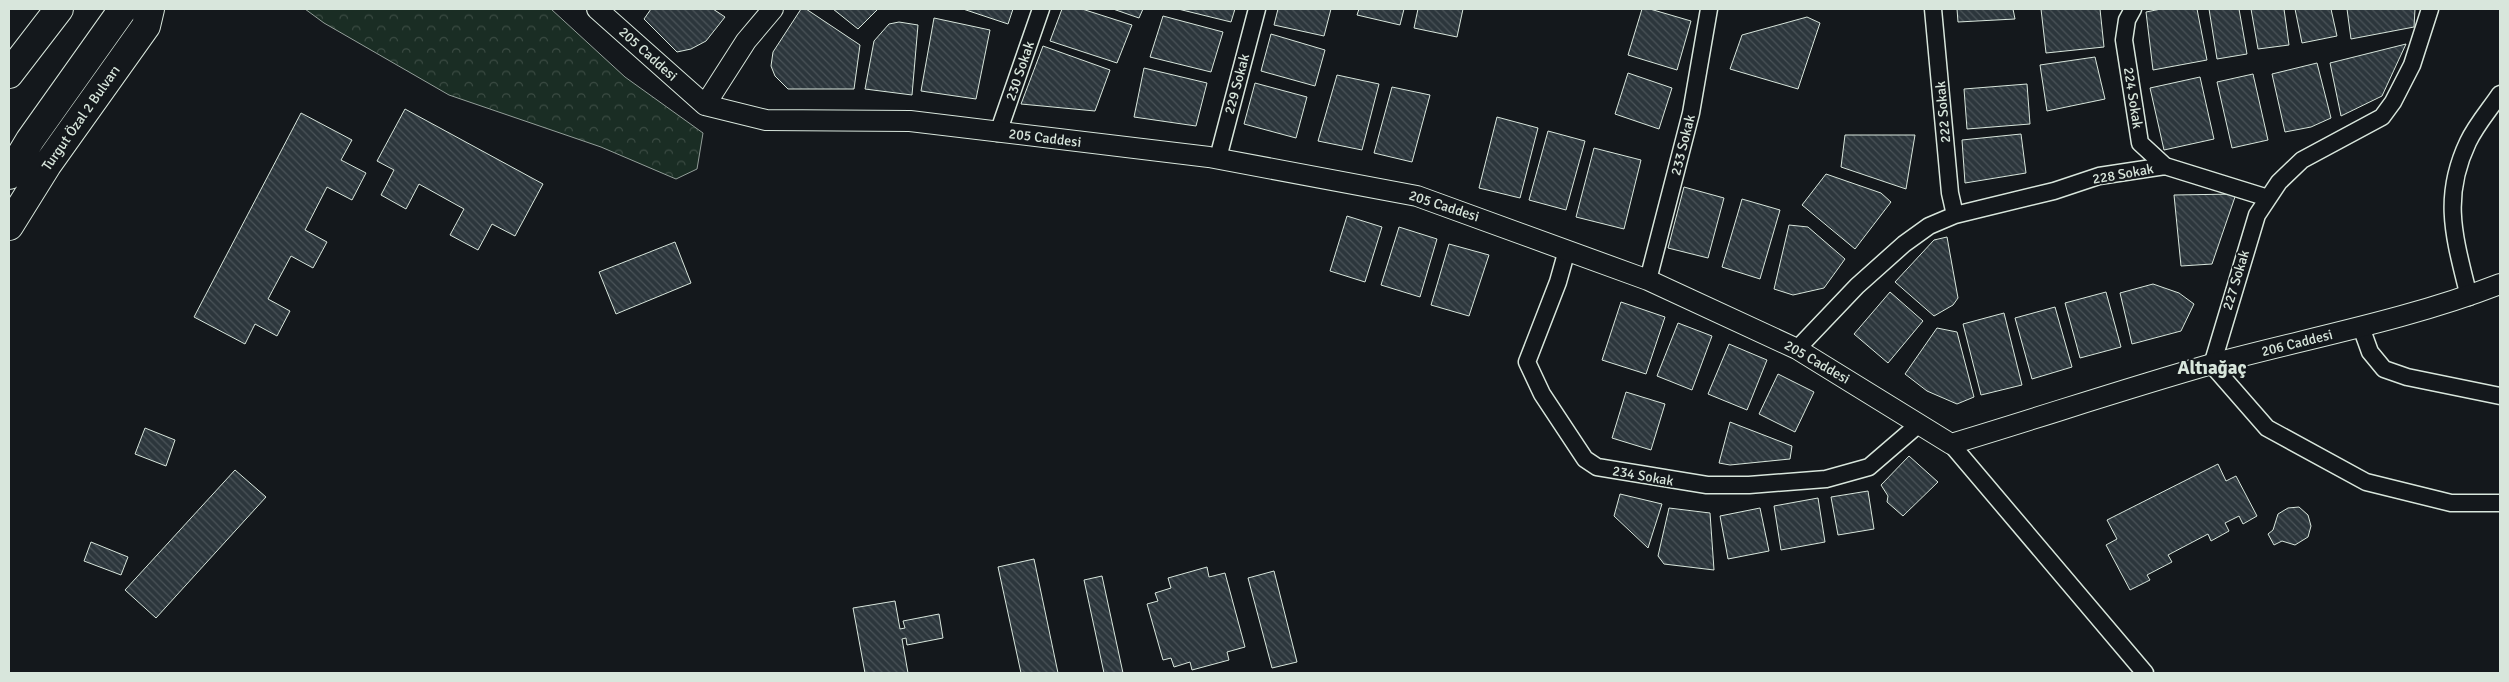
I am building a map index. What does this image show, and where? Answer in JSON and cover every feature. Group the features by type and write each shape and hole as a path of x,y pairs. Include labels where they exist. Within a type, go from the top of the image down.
{"highway":[{"path":"9,46 37,9"},
{"path":"9,74 59,9"},
{"name":"Turgut Özal 2 Bulvarı","path":"9,175 30,140 123,9"},
{"name":"Turgut Özal 2 Bulvarı","path":"9,226 46,165 146,26 150,9"}],"street":[{"name":"205 Caddesi","path":"597,9 705,105 766,120 910,121 1218,158 1417,196 1648,280 1798,349 1951,444 2145,673"},
{"path":"705,105 746,41 773,9"},
{"name":"230 Sokak","path":"998,133 1042,9"},
{"name":"229 Sokak","path":"1218,158 1257,9"},
{"name":"233 Sokak","path":"1648,280 1691,113 1709,9"},
{"name":"222 Sokak","path":"1933,9 1950,193 1955,214"},
{"path":"2268,198 2279,182 2302,160 2382,117 2393,102 2412,66 2430,9"},
{"name":"224 Sokak","path":"2130,14 2124,40 2140,143 2165,166"},
{"path":"2469,296 2452,226 2452,200 2457,170 2468,141 2500,94"},
{"name":"228 Sokak","path":"1798,349 1857,286 1904,244 1929,226 1955,214 2054,191 2099,176 2165,166 2268,198"},
{"name":"227 Sokak","path":"2212,364 2257,214 2268,198"},
{"name":"234 Sokak","path":"1567,250 1558,282 1527,362 1542,394 1585,459 1597,467 1708,485 1749,486 1826,479 1869,467 1919,424"},
{"name":"206 Caddesi","path":"1951,444 2212,364 2361,327 2469,296 2500,284"},
{"path":"2361,327 2370,352 2384,369 2407,376 2500,396"},
{"path":"2212,364 2267,428 2366,482 2451,503 2500,503"}],"green space":[{"path":"305,9 551,9 625,77 703,133 697,169 676,179 601,147 449,95 324,23"}],"building":[{"path":"651,9 713,9 725,17 706,41 691,49 677,52 644,19"},
{"path":"801,9 806,9 860,45 854,89 788,89 775,76 771,66 773,52"},
{"path":"833,9 878,9 858,29"},
{"path":"963,9 1013,9 1008,24"},
{"path":"1062,9 1082,9 1132,25 1117,63 1050,41"},
{"path":"1113,9 1143,9 1139,18"},
{"path":"1178,9 1235,9 1231,22"},
{"path":"1278,9 1331,9 1324,36 1274,25"},
{"path":"1359,9 1404,9 1400,25 1357,15"},
{"path":"1418,9 1463,9 1457,37 1414,28"},
{"path":"1642,9 1650,9 1691,21 1677,70 1628,55"},
{"path":"1957,9 2013,9 2015,19 1958,22"},
{"path":"2041,9 2100,9 2104,47 2046,53"},
{"path":"2161,9 2197,9 2207,60 2153,70 2146,12"},
{"path":"2209,9 2239,9 2247,54 2217,59"},
{"path":"2251,9 2284,9 2289,45 2258,49"},
{"path":"2295,9 2331,9 2337,36 2302,43"},
{"path":"2347,9 2415,9 2414,27 2351,39"},
{"path":"1163,16 1223,32 1211,72 1150,57"},
{"path":"1807,17 1820,23 1798,89 1730,69 1742,35"},
{"path":"934,18 990,30 976,99 921,91"},
{"path":"899,22 918,25 912,95 865,89 874,41 889,24"},
{"path":"1271,34 1325,50 1315,86 1261,71"},
{"path":"2406,44 2382,96 2341,116 2330,63"},
{"path":"1043,46 1110,70 1095,111 1021,104"},
{"path":"2095,57 2105,99 2047,111 2040,65"},
{"path":"2317,63 2331,118 2311,127 2285,132 2272,74"},
{"path":"1144,68 1207,83 1196,126 1134,117"},
{"path":"1628,73 1672,88 1659,129 1615,114"},
{"path":"2253,74 2268,140 2232,148 2217,82"},
{"path":"1337,75 1379,84 1362,150 1318,141"},
{"path":"2200,77 2214,139 2164,150 2150,88"},
{"path":"1255,83 1307,97 1296,138 1244,124"},
{"path":"2027,84 2030,124 1967,129 1964,89"},
{"path":"1392,87 1430,95 1412,162 1374,153"},
{"path":"405,109 543,184 515,236 492,224 478,250 450,235 464,209 419,184 406,209 381,195 394,170 377,161"},
{"path":"301,113 352,140 341,160 366,173 352,200 327,187 305,230 327,242 313,268 291,256 268,299 290,311 277,336 255,324 245,344 194,317"},
{"path":"1497,117 1538,128 1520,198 1479,188"},
{"path":"1548,131 1585,141 1566,210 1529,200"},
{"path":"2021,134 2026,173 1965,183 1962,140"},
{"path":"1845,135 1915,135 1906,189 1841,167"},
{"path":"1594,148 1641,160 1624,229 1576,217"},
{"path":"1826,174 1881,193 1891,202 1855,249 1802,205"},
{"path":"1684,187 1724,198 1708,258 1668,248"},
{"path":"2236,194 2212,264 2181,266 2174,195"},
{"path":"1742,199 1780,210 1760,279 1722,267"},
{"path":"1347,216 1382,227 1365,282 1330,271"},
{"path":"1789,225 1808,227 1845,259 1824,288 1793,295 1774,289"},
{"path":"1399,227 1437,239 1420,297 1381,285"},
{"path":"1947,237 1958,298 1953,305 1934,316 1895,282 1934,240"},
{"path":"675,242 691,283 616,314 599,272"},
{"path":"1449,244 1489,255 1469,316 1431,305"},
{"path":"2153,284 2179,293 2194,304 2181,331 2132,344 2120,293"},
{"path":"1890,292 1923,321 1888,363 1854,334"},
{"path":"2106,292 2121,347 2080,358 2065,303"},
{"path":"1621,302 1665,317 1646,374 1602,360"},
{"path":"2055,307 2072,367 2032,379 2015,318"},
{"path":"2004,313 2022,385 1981,395 1963,324"},
{"path":"1678,323 1712,336 1692,390 1657,376"},
{"path":"1937,328 1957,332 1974,397 1957,404 1927,391 1905,374"},
{"path":"1729,344 1767,360 1747,410 1708,394"},
{"path":"1778,374 1814,392 1795,432 1759,414"},
{"path":"1626,392 1665,404 1651,450 1612,438"},
{"path":"1730,422 1792,446 1790,459 1730,465 1719,463"},
{"path":"145,428 175,440 166,466 135,454"},
{"path":"1909,456 1938,482 1903,516 1887,502 1888,496 1881,485"},
{"path":"2218,464 2226,481 2236,476 2257,516 2243,524 2239,516 2225,523 2229,531 2211,541 2208,534 2168,555 2172,562 2147,575 2150,580 2130,590 2106,545 2117,539 2107,520"},
{"path":"235,470 266,497 156,618 125,590"},
{"path":"1868,491 1874,529 1838,535 1831,497"},
{"path":"1620,494 1662,504 1648,548 1614,516"},
{"path":"1818,498 1825,542 1781,550 1774,506"},
{"path":"2299,507 2308,515 2311,526 2308,537 2295,545 2282,541 2274,545 2268,534 2273,530 2278,514 2288,508"},
{"path":"1669,508 1710,513 1714,570 1664,564 1658,556"},
{"path":"1760,508 1769,551 1728,559 1720,516"},
{"path":"91,542 128,557 121,575 84,561"},
{"path":"1034,559 1058,673 1021,673 998,567"},
{"path":"1207,567 1209,577 1225,573 1245,647 1227,652 1229,660 1192,670 1190,662 1174,667 1171,658 1163,660 1147,604 1158,601 1155,593 1171,588 1168,578"},
{"path":"1274,571 1297,662 1272,668 1248,578"},
{"path":"1102,576 1123,673 1104,673 1084,580"},
{"path":"895,601 900,629 905,628 903,621 939,614 943,638 907,645 906,638 902,639 908,673 865,673 853,608"}],"district":[{"name":"Altıağaç","path":"2212,368"}]}
